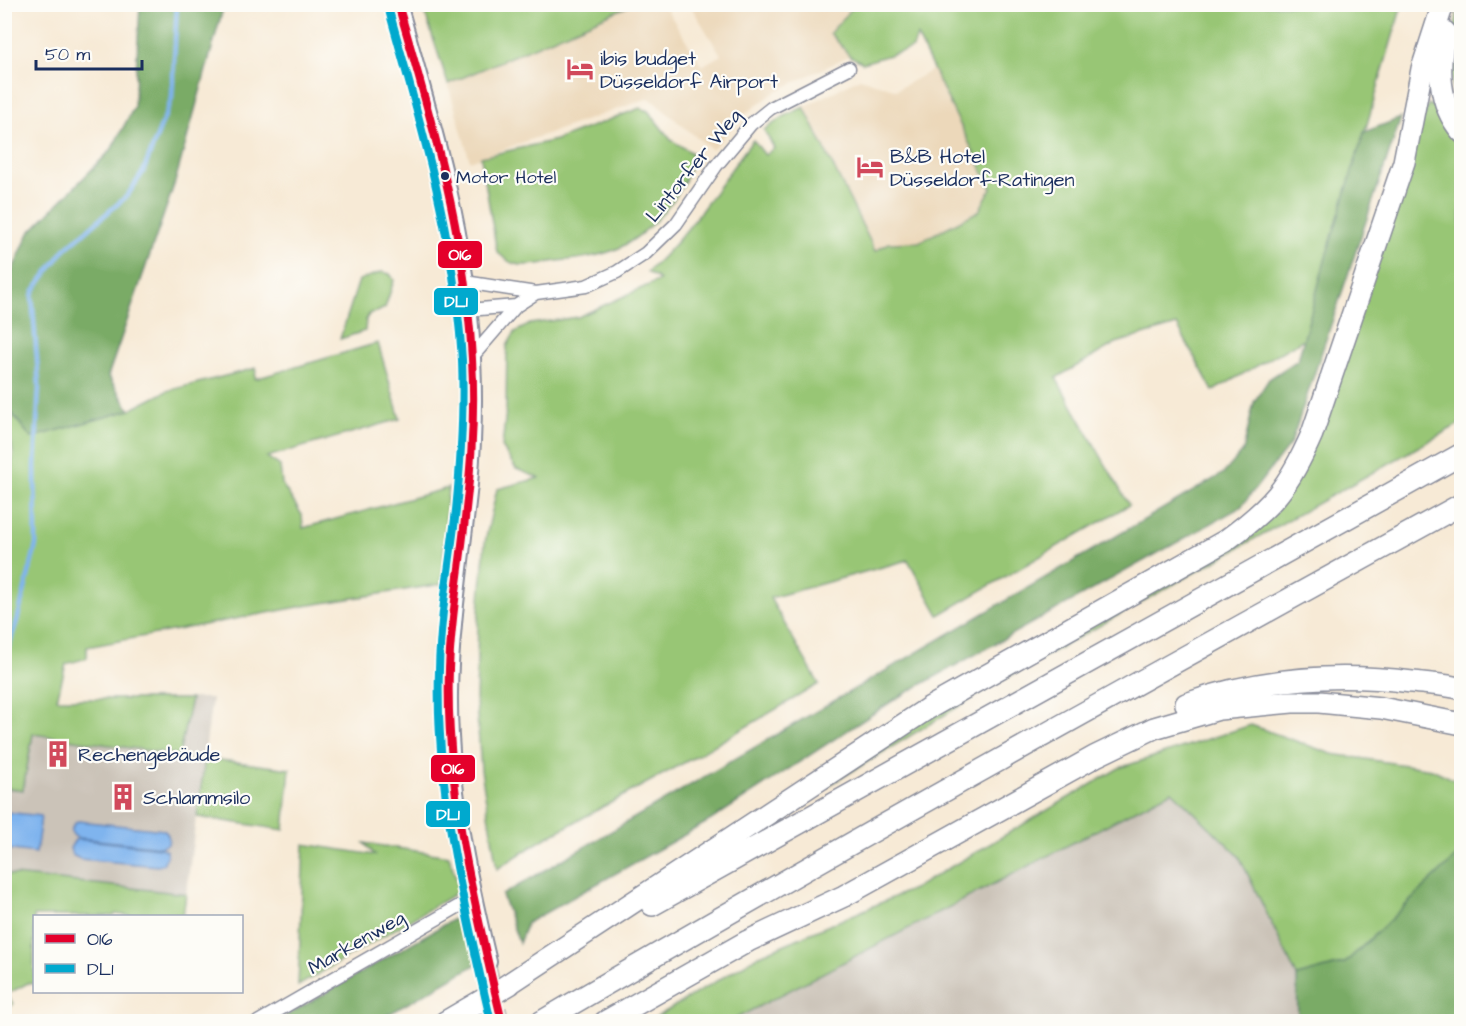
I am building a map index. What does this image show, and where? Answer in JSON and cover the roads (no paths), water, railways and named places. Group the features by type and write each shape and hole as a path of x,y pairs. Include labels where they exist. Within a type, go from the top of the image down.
{"highway":[{"path":"498,991 927,709 1226,541 1257,518 1282,490 1299,464 1312,434 1402,169 1422,69 1443,4"},
{"path":"1450,4 1441,52 1440,77 1450,114 1461,132"},
{"path":"445,1022 1461,454"},
{"path":"541,1022 671,946 1191,653 1461,504"},
{"path":"1114,746 1157,715 1203,698 1259,683 1308,678 1351,677 1461,689"},
{"path":"605,1022 748,941 844,896 1114,746 1154,728 1219,709 1267,703 1319,702 1382,708 1461,724"}],"main road":[{"path":"398,4 445,176 468,310 472,357 473,425 469,482 452,628 449,693 458,816 473,898 488,962"}],"street":[{"name":"Lintorfer Weg","path":"465,282 536,293 586,286 617,272 646,253 676,224 716,166 751,124 771,108 849,68"},
{"name":"Lintorfer Weg","path":"472,357 516,306 536,293"},
{"name":"Lintorfer Weg","path":"468,310 516,306"},
{"name":"Markenweg","path":"258,1022 473,898"}],"water":[{"path":"5,812 41,816 36,853 5,849"},
{"path":"78,821 164,830 169,842 161,847 78,838 73,835 72,830 73,825"},
{"path":"78,839 161,848 167,851 167,856 163,864 158,866 80,859 72,855 70,848"}],"waterway":[{"path":"4,660 17,621 36,545 35,465 39,385 32,296 34,290 65,249 127,196 143,172 172,98 177,4"}],"tunnel":[{"path":"488,962 502,1022"}],"place":[{"name":"ibis budget Düsseldorf Airport","path":"580,69"},
{"name":"B&B Hotel Düsseldorf-Ratingen","path":"870,167"},
{"name":"Motor Hotel","path":"445,176"},
{"name":"Rechengebäude","path":"58,754"},
{"name":"Schlammsilo","path":"123,797"}]}
